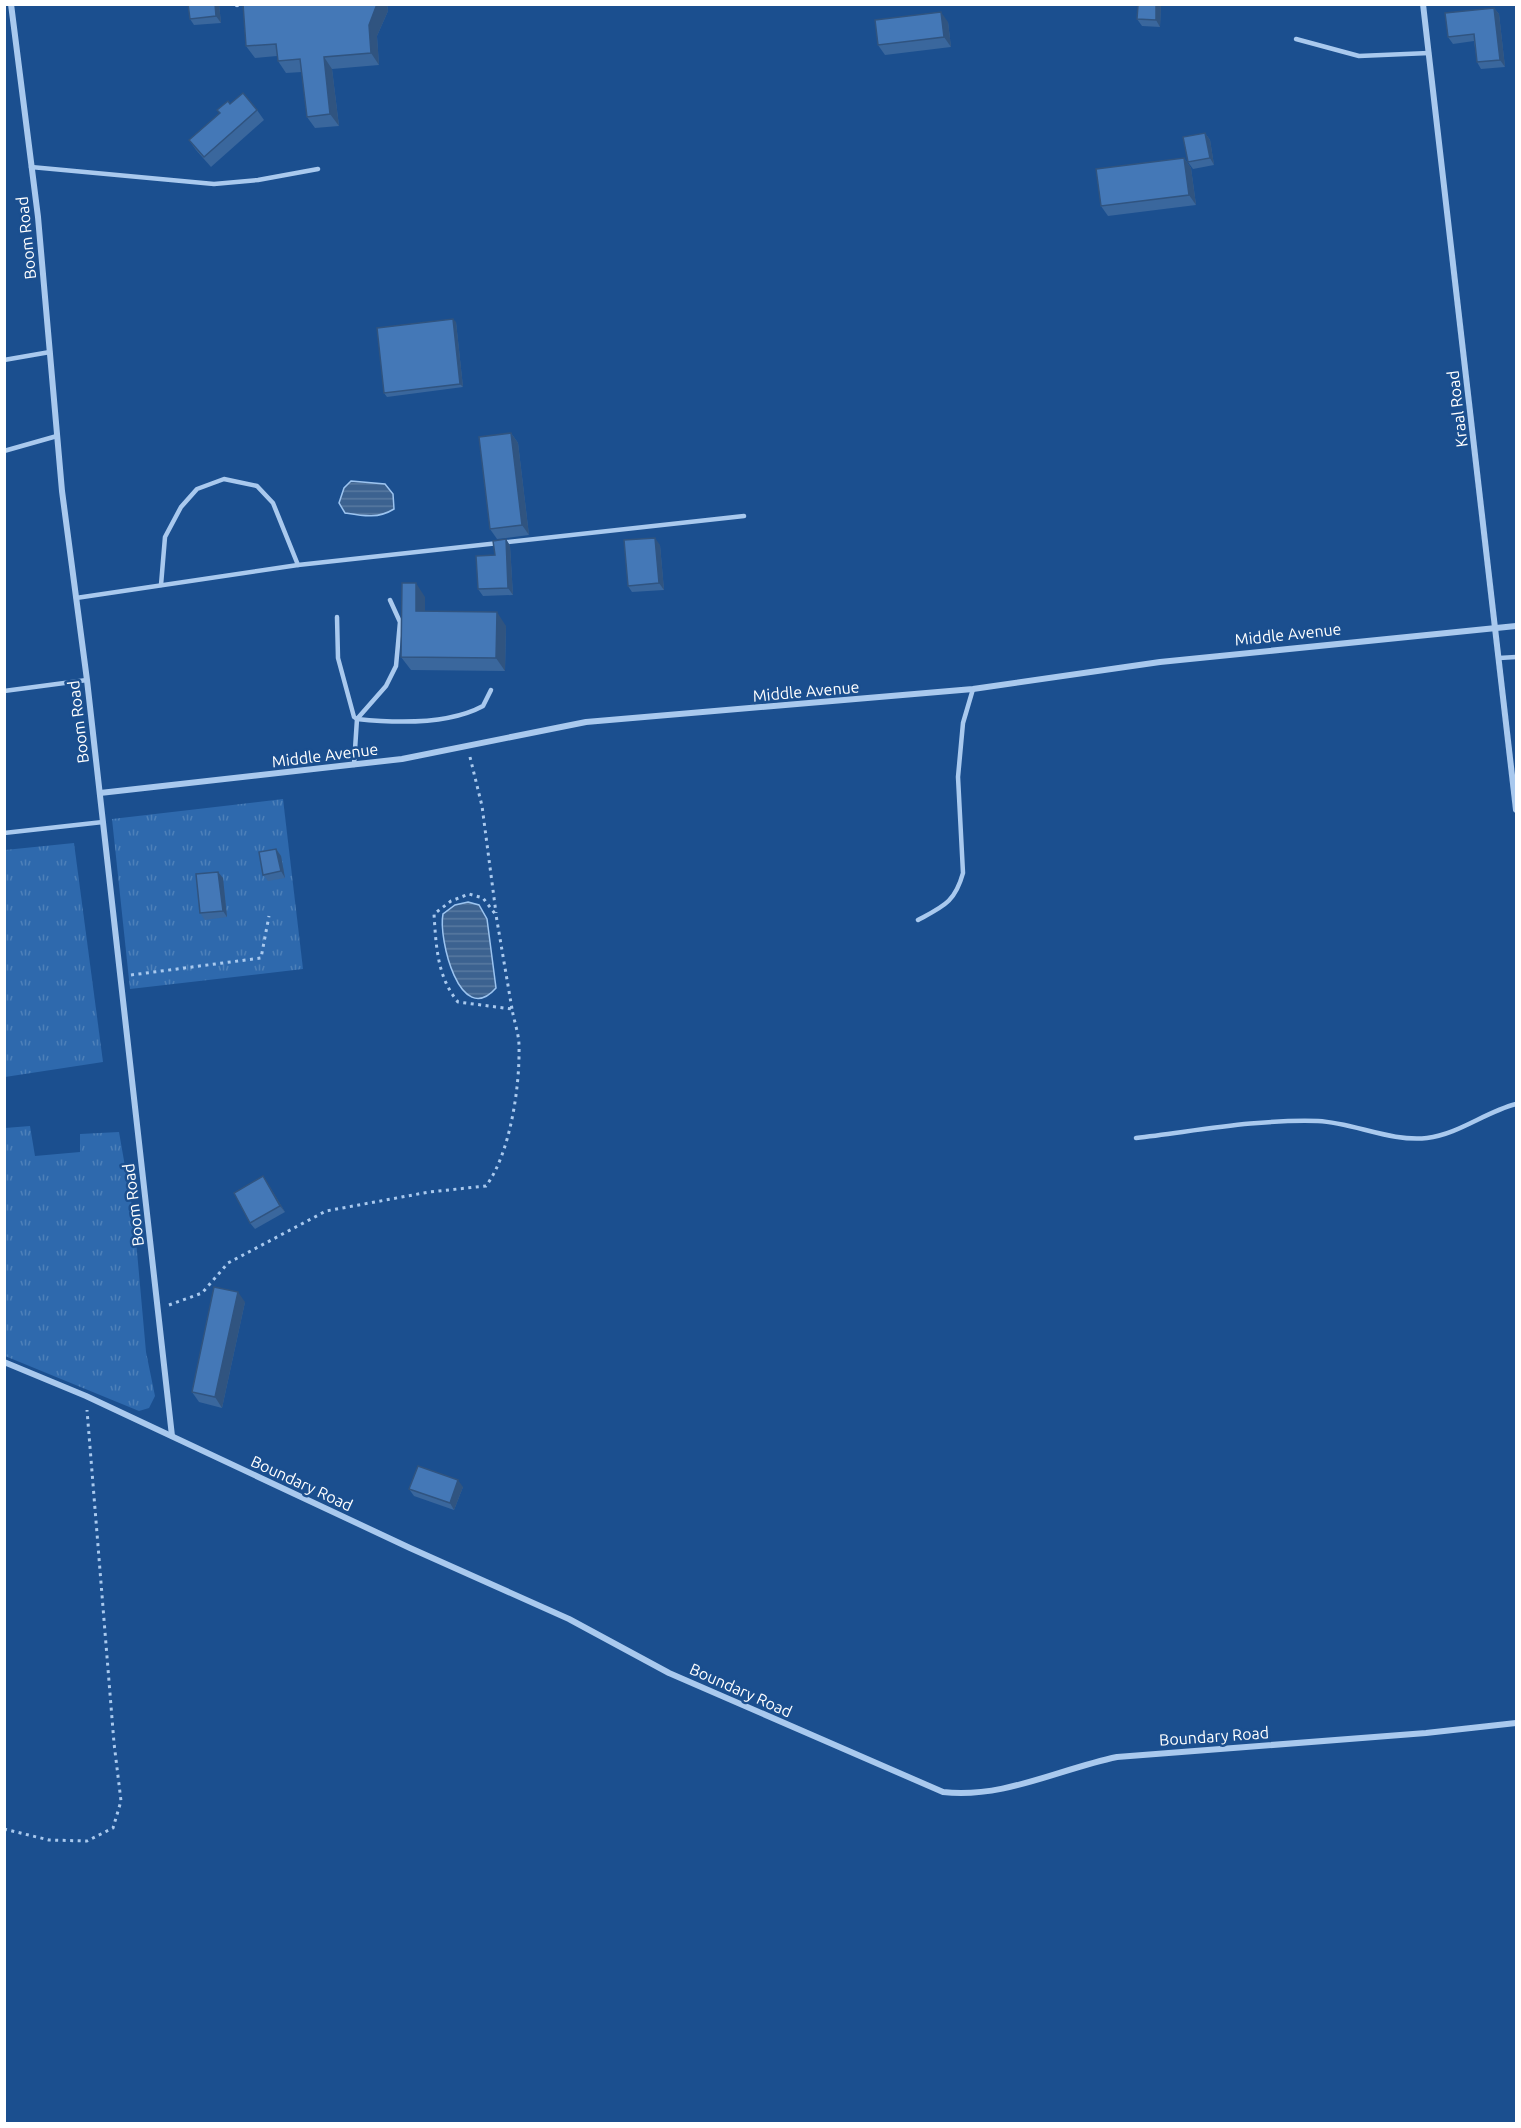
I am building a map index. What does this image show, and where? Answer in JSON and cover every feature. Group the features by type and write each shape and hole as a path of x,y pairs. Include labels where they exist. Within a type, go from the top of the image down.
{"street":[{"name":"Boom Road","path":"11,4 31,167 57,436 100,793 172,1436"},
{"name":"Kraal Road","path":"1423,4 1516,810"},
{"name":"Middle Avenue","path":"100,793 402,759 586,722 972,689 1160,662 1516,626"},
{"name":"Boundary Road","path":"4,1362 86,1396 410,1548 569,1619 669,1672 943,1792 988,1793 1082,1764 1117,1757 1415,1734 1516,1723"}],"lane":[{"path":"1296,39 1359,56 1429,53"},
{"path":"31,167 214,184 258,180 318,169"},
{"path":"4,360 50,352"},
{"path":"4,451 57,436"},
{"path":"161,585 165,537 181,507 197,489 224,478 257,486 273,503 298,565"},
{"path":"76,598 298,565 744,516"},
{"path":"354,765 357,719 386,686 396,666 400,622 390,600"},
{"path":"337,617 338,658 354,717 357,719 426,719 463,715 483,706 491,690"},
{"path":"1499,658 1516,657"},
{"path":"4,691 87,680"},
{"path":"918,920 948,904 959,888 963,873 958,777 963,723 972,689"},
{"path":"4,833 103,822"},
{"path":"1136,1138 1293,1121 1322,1121 1404,1137 1425,1138 1443,1134 1498,1109 1516,1104"}],"path":[{"path":"158,1307 185,1301 202,1293 228,1263 326,1211 429,1192 486,1186 496,1172 513,1111 519,1045 496,915 482,806 468,745"},
{"path":"496,915 483,898 469,894 451,901 434,914 438,961 448,990 458,1002 512,1010"},
{"path":"120,976 261,958 268,916"},
{"path":"4,1829 49,1840 87,1841 113,1828 121,1801 112,1719 86,1396"}],"green space":[{"path":"283,799 303,969 130,989 112,819"},
{"path":"74,843 103,1062 5,1077 5,850"},
{"path":"30,1126 35,1156 80,1152 80,1134 119,1132 134,1218 146,1352 155,1396 149,1408 139,1411 5,1356 5,1128"}],"shaded area":[{"path":"351,481 385,484 393,494 394,509 364,516 345,513 339,503 344,488"},
{"path":"468,902 479,905 487,919 496,988 483,998 472,997 462,989 448,959 444,941 443,914 455,905"}],"building":[{"path":"188,4 215,4 216,16 190,19"},
{"path":"243,4 377,4 369,25 371,53 324,57 330,114 307,117 300,59 278,61 276,44 246,46"},
{"path":"1156,4 1156,20 1137,19 1138,5"},
{"path":"1494,8 1500,60 1477,62 1474,34 1448,37 1445,13"},
{"path":"941,12 944,37 878,45 875,20"},
{"path":"243,93 257,110 204,157 189,140 220,113 217,110 228,101 230,104"},
{"path":"1205,133 1210,158 1188,162 1183,137"},
{"path":"1184,158 1189,195 1101,206 1096,169"},
{"path":"453,319 460,384 384,393 377,328"},
{"path":"511,433 522,525 490,529 479,437"},
{"path":"655,538 659,583 628,586 624,540"},
{"path":"506,539 508,588 478,589 476,556 495,555 493,541"},
{"path":"402,583 416,583 416,611 497,612 496,658 401,657"},
{"path":"276,849 281,871 263,875 259,852"},
{"path":"218,872 223,911 200,913 196,874"},
{"path":"263,1176 280,1206 250,1223 234,1193"},
{"path":"214,1287 238,1292 215,1397 192,1392"},
{"path":"418,1466 458,1480 450,1503 409,1489"}]}
